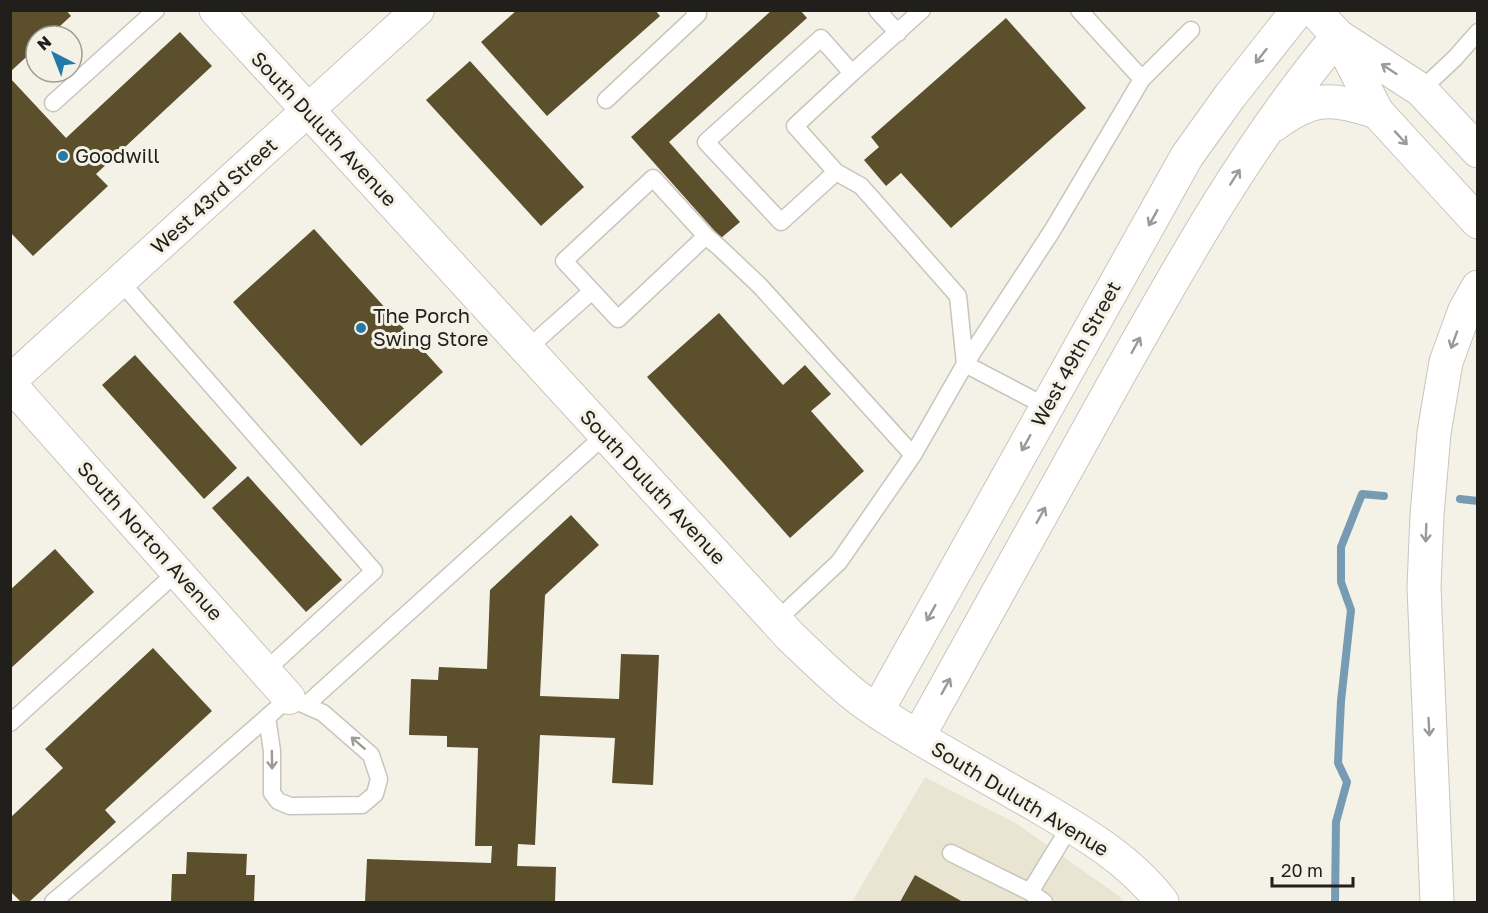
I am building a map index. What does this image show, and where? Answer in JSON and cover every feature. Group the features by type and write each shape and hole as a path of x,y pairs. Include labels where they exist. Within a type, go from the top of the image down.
{"main road":[{"name":"South Duluth Avenue","path":"216,10 776,621 823,668 876,711 1071,825 1102,846 1128,866 1157,896"},
{"name":"West 49th Street","path":"876,711 1187,156 1230,96 1298,10"},
{"path":"1314,10 1338,36 1421,90 1478,151"},
{"path":"1338,36 1377,112 1478,222"},
{"path":"918,737 1166,291 1214,210 1289,97 1338,36"},
{"path":"1265,131 1305,106 1325,101 1347,103 1377,112"},
{"path":"1437,903 1424,587 1427,515 1434,434 1446,362 1465,310 1478,287"}],"street":[{"name":"West 43rd Street","path":"10,382 418,10"},
{"name":"South Norton Avenue","path":"10,382 265,671 288,707"}],"lane":[{"path":"53,103 156,10"},
{"path":"606,100 698,14 694,10"},
{"path":"877,10 898,33"},
{"path":"922,10 795,126 836,172 861,186 958,296 965,364"},
{"path":"1079,10 1142,79"},
{"path":"776,621 839,562 913,455 965,364 1052,231 1142,79 1191,30"},
{"path":"1421,90 1455,58 1478,32"},
{"path":"836,172 781,222 706,142 821,38 852,73"},
{"path":"706,236 618,319 564,261 653,178 706,236 760,286 913,455"},
{"path":"120,281 374,571 265,671"},
{"path":"527,349 592,291"},
{"path":"965,364 1047,407"},
{"path":"53,903 176,798 288,707 605,435"},
{"path":"10,723 177,572"},
{"path":"288,707 323,713 371,755 379,779 375,794 362,805 290,807 278,801 272,793 272,751 288,707"},
{"path":"1030,892 1071,825"},
{"path":"951,853 1030,892 1044,903"}],"shaded area":[{"path":"925,777 1017,824 1125,902 852,902"}],"building":[{"path":"10,10 66,10 71,16 62,24 24,24 24,59 10,72"},
{"path":"517,10 655,10 660,16 547,116 481,42"},
{"path":"772,10 800,10 807,18 669,142 740,222 721,238 631,137"},
{"path":"1006,18 1086,108 951,228 901,173 886,186 864,160 879,147 871,137"},
{"name":"Goodwill","path":"180,32 212,66 96,174 108,186 33,256 10,232 10,78 66,138"},
{"path":"470,61 584,187 541,226 426,100"},
{"path":"314,229 443,372 361,446 233,302"},
{"path":"719,313 783,385 805,365 831,394 811,411 864,471 790,538 647,377"},
{"path":"135,355 237,468 204,499 102,385"},
{"path":"248,476 342,580 306,612 212,508"},
{"path":"571,515 599,545 545,595 540,696 619,699 621,654 659,655 653,785 612,783 615,738 540,735 535,845 518,844 517,866 556,867 555,902 365,902 367,859 491,863 492,846 475,846 478,748 447,747 447,736 409,735 411,679 438,680 439,667 487,669 490,590"},
{"path":"55,549 94,592 10,669 10,590"},
{"path":"153,648 212,711 105,810 116,822 29,902 21,902 10,891 10,818 63,768 45,749"},
{"path":"187,852 247,854 246,875 255,875 254,902 171,902 172,874 186,874"},
{"path":"915,875 963,902 900,902"}],"waterway":[{"path":"1335,902 1336,822 1347,782 1338,763 1341,701 1351,610 1341,582 1341,547 1362,494 1384,496"},
{"path":"1460,499 1478,501"}],"place":[{"name":"Goodwill","path":"63,156"},
{"name":"The Porch Swing Store","path":"361,328"}]}
